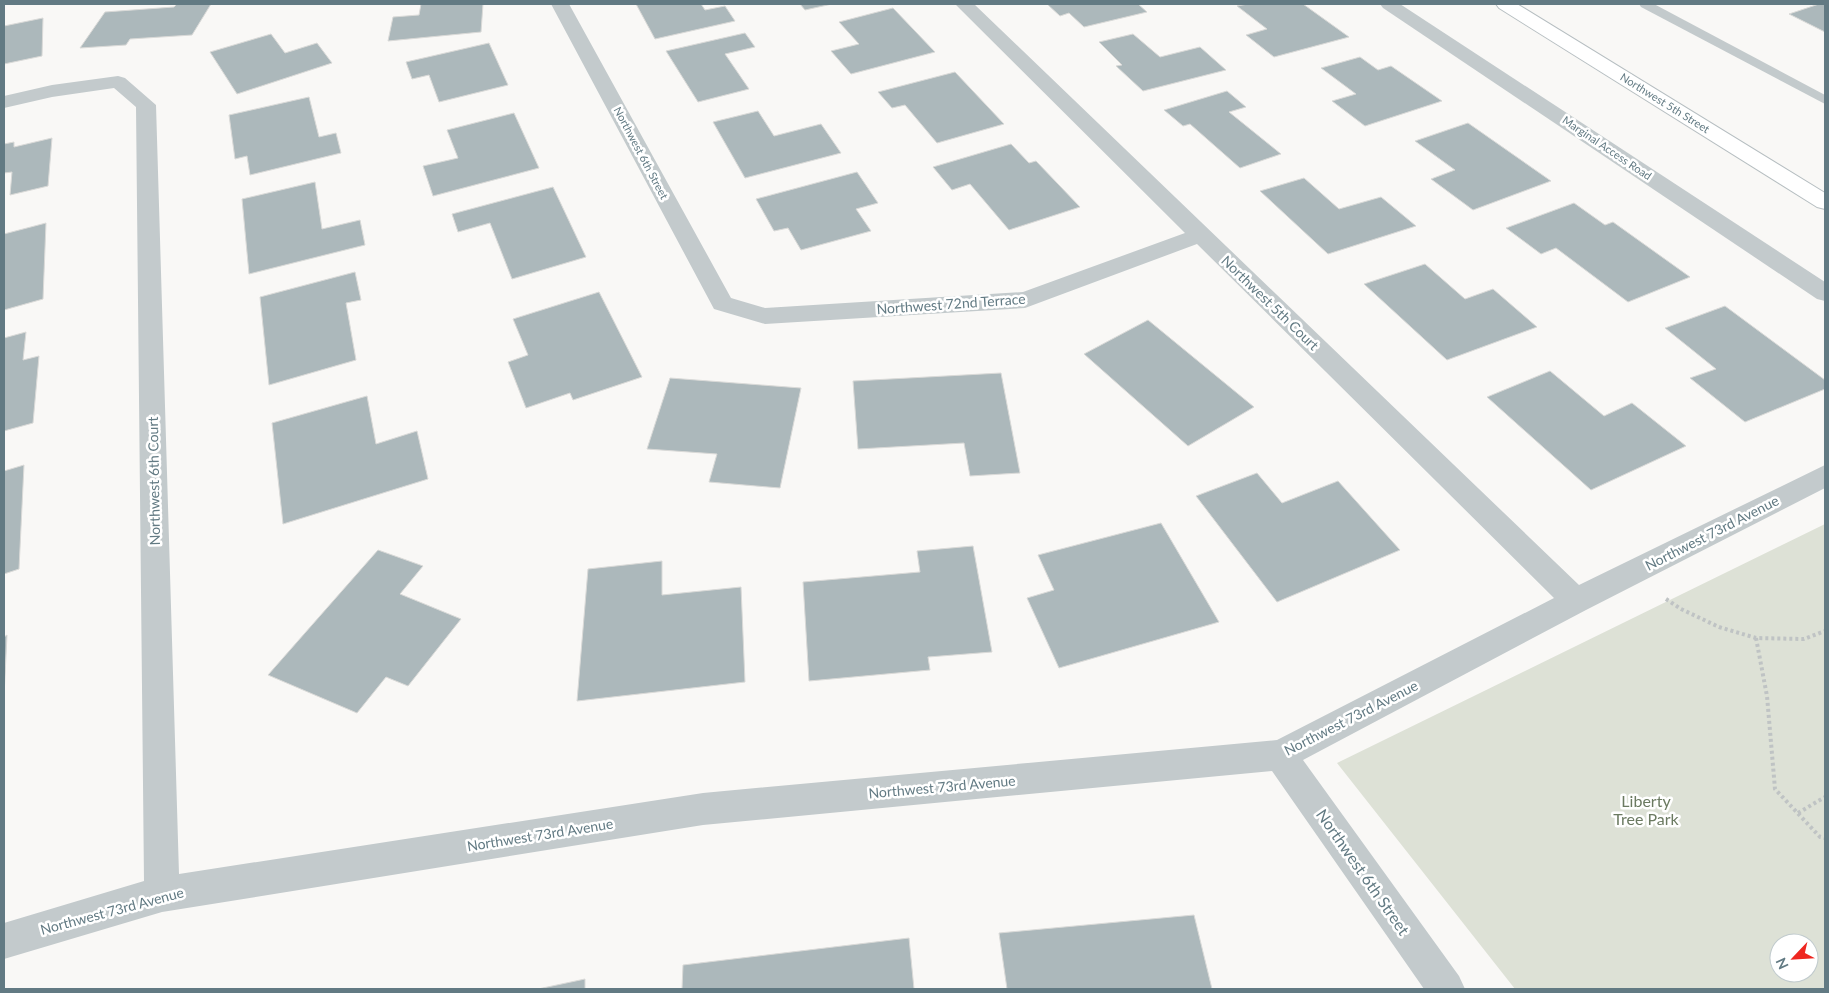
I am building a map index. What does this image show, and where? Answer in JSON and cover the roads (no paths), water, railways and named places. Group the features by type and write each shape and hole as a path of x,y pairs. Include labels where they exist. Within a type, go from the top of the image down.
{"street":[{"name":"Northwest 6th Street","path":"560,4 722,303"},
{"name":"Northwest 5th Court","path":"964,4 1576,601"},
{"name":"Marginal Access Road","path":"1389,4 1825,293"},
{"name":"Northwest 5th Street","path":"1505,4 1825,202"},
{"name":"Northwest 6th Court","path":"4,102 52,92 118,82 146,105 162,894"},
{"name":"Northwest 72nd Terrace","path":"722,303 765,316 1025,300 1200,235"},
{"name":"Northwest 73rd Avenue","path":"4,941 162,894 703,809 1280,755 1576,601 1825,476"},
{"name":"Northwest 6th Street","path":"1280,755 1446,989"}],"lane":[{"path":"1645,4 1825,100"}],"park label":[{"name":"Liberty Tree Park","path":"1646,810"}]}
